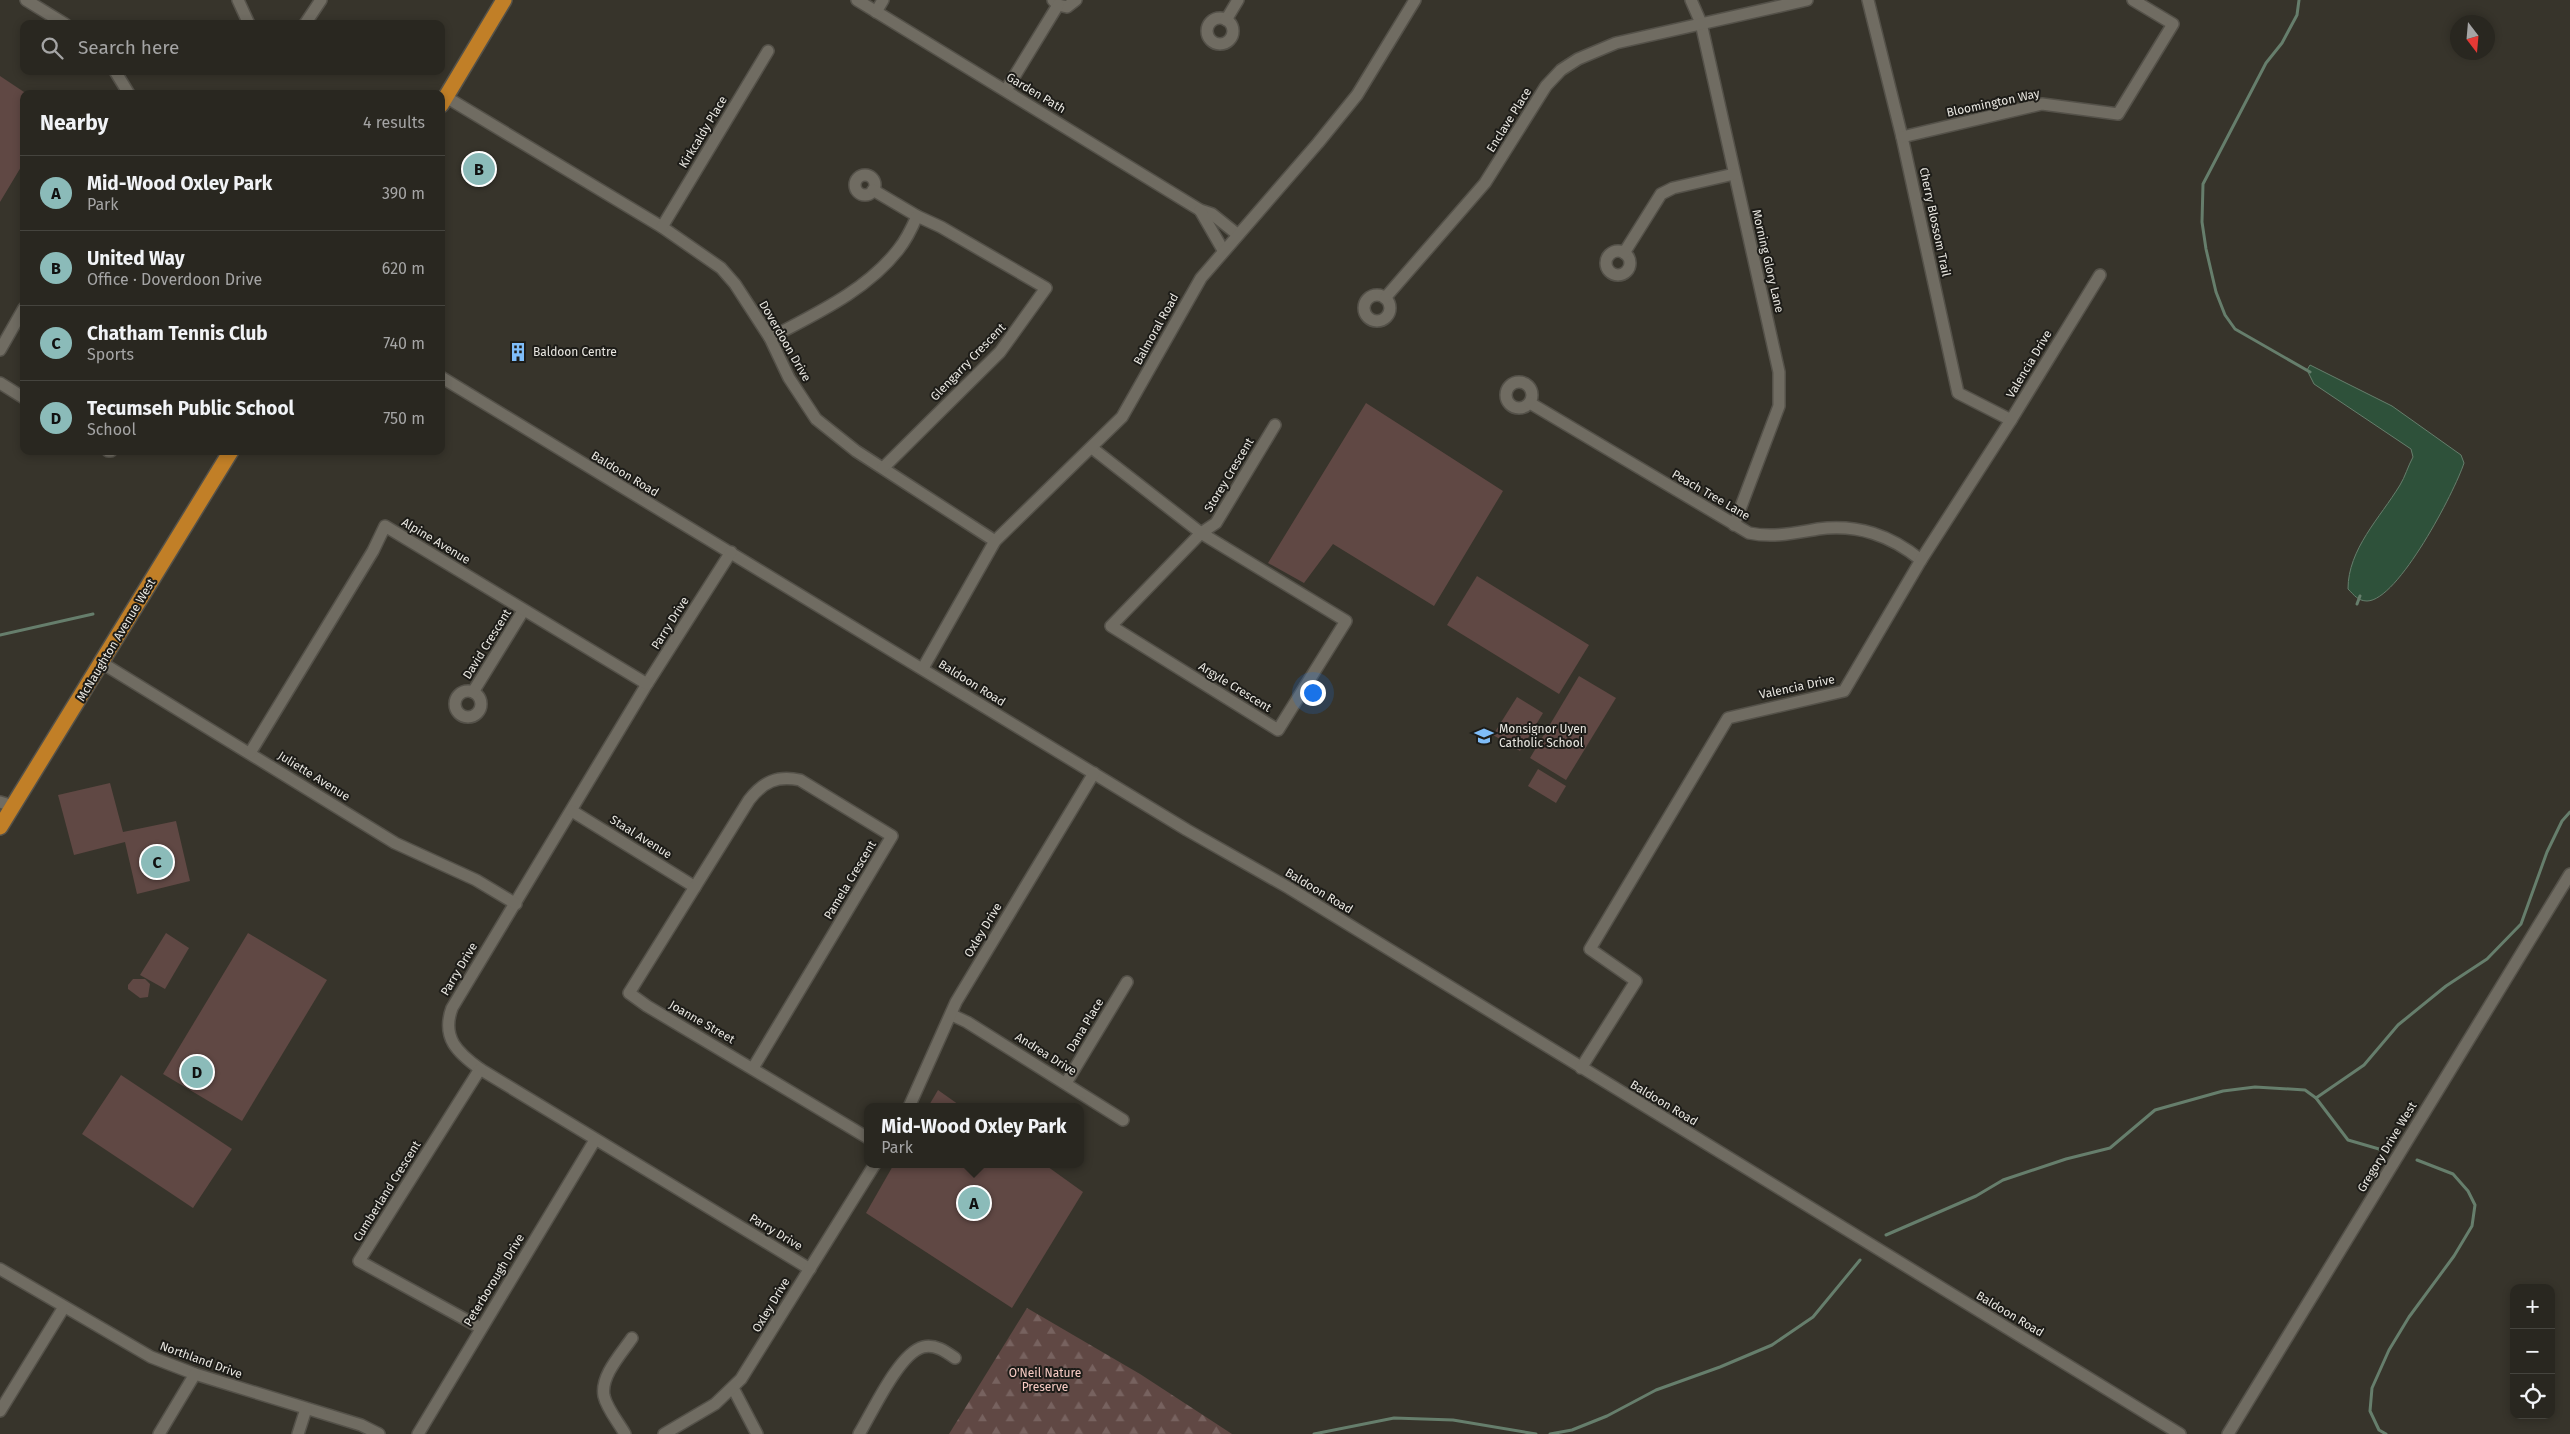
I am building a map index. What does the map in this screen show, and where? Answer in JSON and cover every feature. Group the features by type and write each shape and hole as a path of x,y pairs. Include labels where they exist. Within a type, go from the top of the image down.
{"main road":[{"path":"445,99 504,0"},
{"name":"McNaughton Avenue West","path":"0,827 6,804 102,663 230,455"}],"street":[{"path":"26,0 58,20"},
{"path":"238,0 247,20"},
{"path":"308,20 321,0"},
{"name":"Garden Path","path":"857,0 1200,210 1212,214 1237,234"},
{"path":"876,12 883,0"},
{"path":"1006,90 1056,2 1067,6 1076,0"},
{"path":"1226,20 1238,0"},
{"name":"Balmoral Road","path":"923,668 995,541 1122,417 1201,278 1222,250 1318,143 1356,95 1415,0"},
{"name":"Morning Glory Lane","path":"1691,0 1701,23 1779,372 1781,390 1774,422 1734,525"},
{"path":"1701,23 1807,0"},
{"name":"Cherry Blossom Trail","path":"1868,0 1902,137 1958,393 2011,420"},
{"name":"Bloomington Way","path":"1902,137 2042,104 2118,114 2172,24 2133,0"},
{"name":"Enclave Place","path":"1385,298 1485,184 1546,86 1561,70 1594,50 1616,42 1701,23"},
{"name":"Kirkcaldy Place","path":"662,226 768,51"},
{"path":"117,75 126,90"},
{"name":"Doverdoon Drive","path":"445,102 662,226 721,268 735,284 770,338 789,378 816,419 856,451 995,541"},
{"path":"1624,253 1661,194 1673,188 1734,174"},
{"name":"Glengarry Crescent","path":"873,190 918,216 942,227 1046,288 1000,352 883,468"},
{"name":"Garden Path","path":"1200,210 1222,250"},
{"path":"770,338 839,301 886,263 900,249 918,216"},
{"name":"Valencia Drive","path":"1581,1068 1636,981 1590,949 1728,718 1844,691 1921,560 2011,420 2100,275"},
{"path":"0,350 20,315"},
{"name":"Baldoon Road","path":"445,379 1187,830 1289,888 2180,1434"},
{"path":"0,383 20,396"},
{"name":"Peach Tree Lane","path":"1530,403 1749,533 1767,536 1843,527 1867,530 1903,546 1921,560"},
{"name":"Storey Crescent","path":"1201,533 1216,524 1275,425"},
{"name":"Argyle Crescent","path":"1092,448 1201,533 1346,621 1278,730 1111,626 1201,533"},
{"name":"Alpine Avenue","path":"250,753 373,551 385,526 523,611 647,684"},
{"name":"Parry Drive","path":"731,552 647,684 449,1017 448,1035 460,1055 480,1069 810,1269"},
{"name":"David Crescent","path":"473,692 523,611"},
{"name":"Juliette Avenue","path":"102,663 395,843 476,880 516,904"},
{"name":"Oxley Drive","path":"911,1103 952,1015 956,1002 1094,773"},
{"name":"Pamela Crescent","path":"695,887 749,800 758,788 769,781 786,777 800,780 892,836 753,1068"},
{"name":"Staal Avenue","path":"572,811 695,887"},
{"name":"Gregory Drive West","path":"2228,1434 2570,874"},
{"name":"Joanne Street","path":"695,887 630,993 647,1006 864,1136"},
{"name":"Dana Place","path":"1066,1083 1127,982"},
{"name":"Andrea Drive","path":"952,1015 967,1022 1123,1120"},
{"name":"Cumberland Crescent","path":"480,1069 359,1261 481,1328"},
{"name":"Peterborough Drive","path":"418,1434 596,1140"},
{"name":"Oxley Drive","path":"664,1434 709,1408 733,1388 749,1369 873,1168"},
{"name":"Northland Drive","path":"0,1269 151,1357 195,1374 361,1425 379,1434"},
{"path":"0,1411 64,1307"},
{"path":"625,1434 604,1396 604,1384 608,1373 632,1338"},
{"path":"859,1434 908,1355 924,1347 933,1347 942,1349 955,1358"},
{"path":"159,1434 195,1374"},
{"path":"733,1388 756,1434"},
{"path":"298,1434 306,1408"}],"green space":[{"path":"0,76 21,90 20,169 0,202"},
{"path":"1366,403 1503,491 1434,606 1333,544 1304,583 1268,563"},
{"path":"1477,576 1589,645 1559,694 1447,625"},
{"path":"1579,676 1616,698 1566,780 1530,758"},
{"path":"1517,697 1543,713 1520,751 1493,735"},
{"path":"1538,769 1566,786 1556,803 1528,786"},
{"path":"110,783 123,832 176,821 190,881 137,894 125,842 74,855 58,795"},
{"path":"166,933 189,948 165,989 140,975"},
{"path":"248,933 327,980 242,1121 163,1074"},
{"path":"133,979 145,979 150,984 148,997 140,998 128,989 128,985"},
{"path":"121,1075 232,1149 193,1208 82,1134"},
{"path":"938,1090 956,1103 930,1103"},
{"path":"892,1168 1050,1168 1083,1192 1012,1308 866,1213"},
{"name":"O'Neil Nature Preserve","path":"1027,1308 1140,1374 1232,1434 949,1434"}],"shaded area":[{"path":"2310,365 2392,406 2461,455 2464,463 2438,519 2409,565 2380,596 2367,601 2359,599 2348,589 2349,574 2353,561 2366,534 2400,485 2413,457 2411,449 2314,384 2307,370"}],"waterway":[{"path":"2299,0 2297,15 2282,43 2266,63 2203,184 2202,222 2216,292 2225,315 2235,329 2310,372"},
{"path":"2357,604 2360,596"},
{"path":"0,635 93,614"},
{"path":"2316,1098 2364,1065 2398,1025 2446,986 2487,959 2521,924 2547,852 2562,821 2570,812"},
{"path":"1886,1235 1976,1196 2003,1180 2066,1159 2110,1148 2155,1110 2223,1091 2255,1087 2305,1090 2316,1098 2348,1140 2379,1149"},
{"path":"2386,1434 2379,1430 2370,1411 2372,1388 2389,1350 2409,1317 2454,1256 2472,1226 2475,1205 2468,1191 2453,1174 2417,1160"},
{"path":"1550,1434 1572,1430 1607,1416 1656,1390 1720,1367 1772,1345 1813,1317 1860,1260"},
{"path":"1314,1434 1394,1418 1453,1420 1536,1434"}],"place":[{"name":"United Way","path":"479,169"},
{"name":"Baldoon Centre","path":"518,352"},
{"name":"Monsignor Uyen Catholic School","path":"1484,736"},
{"name":"Chatham Tennis Club","path":"157,862"},
{"name":"Tecumseh Public School","path":"197,1072"},
{"name":"Mid-Wood Oxley Park","path":"974,1203"}]}
